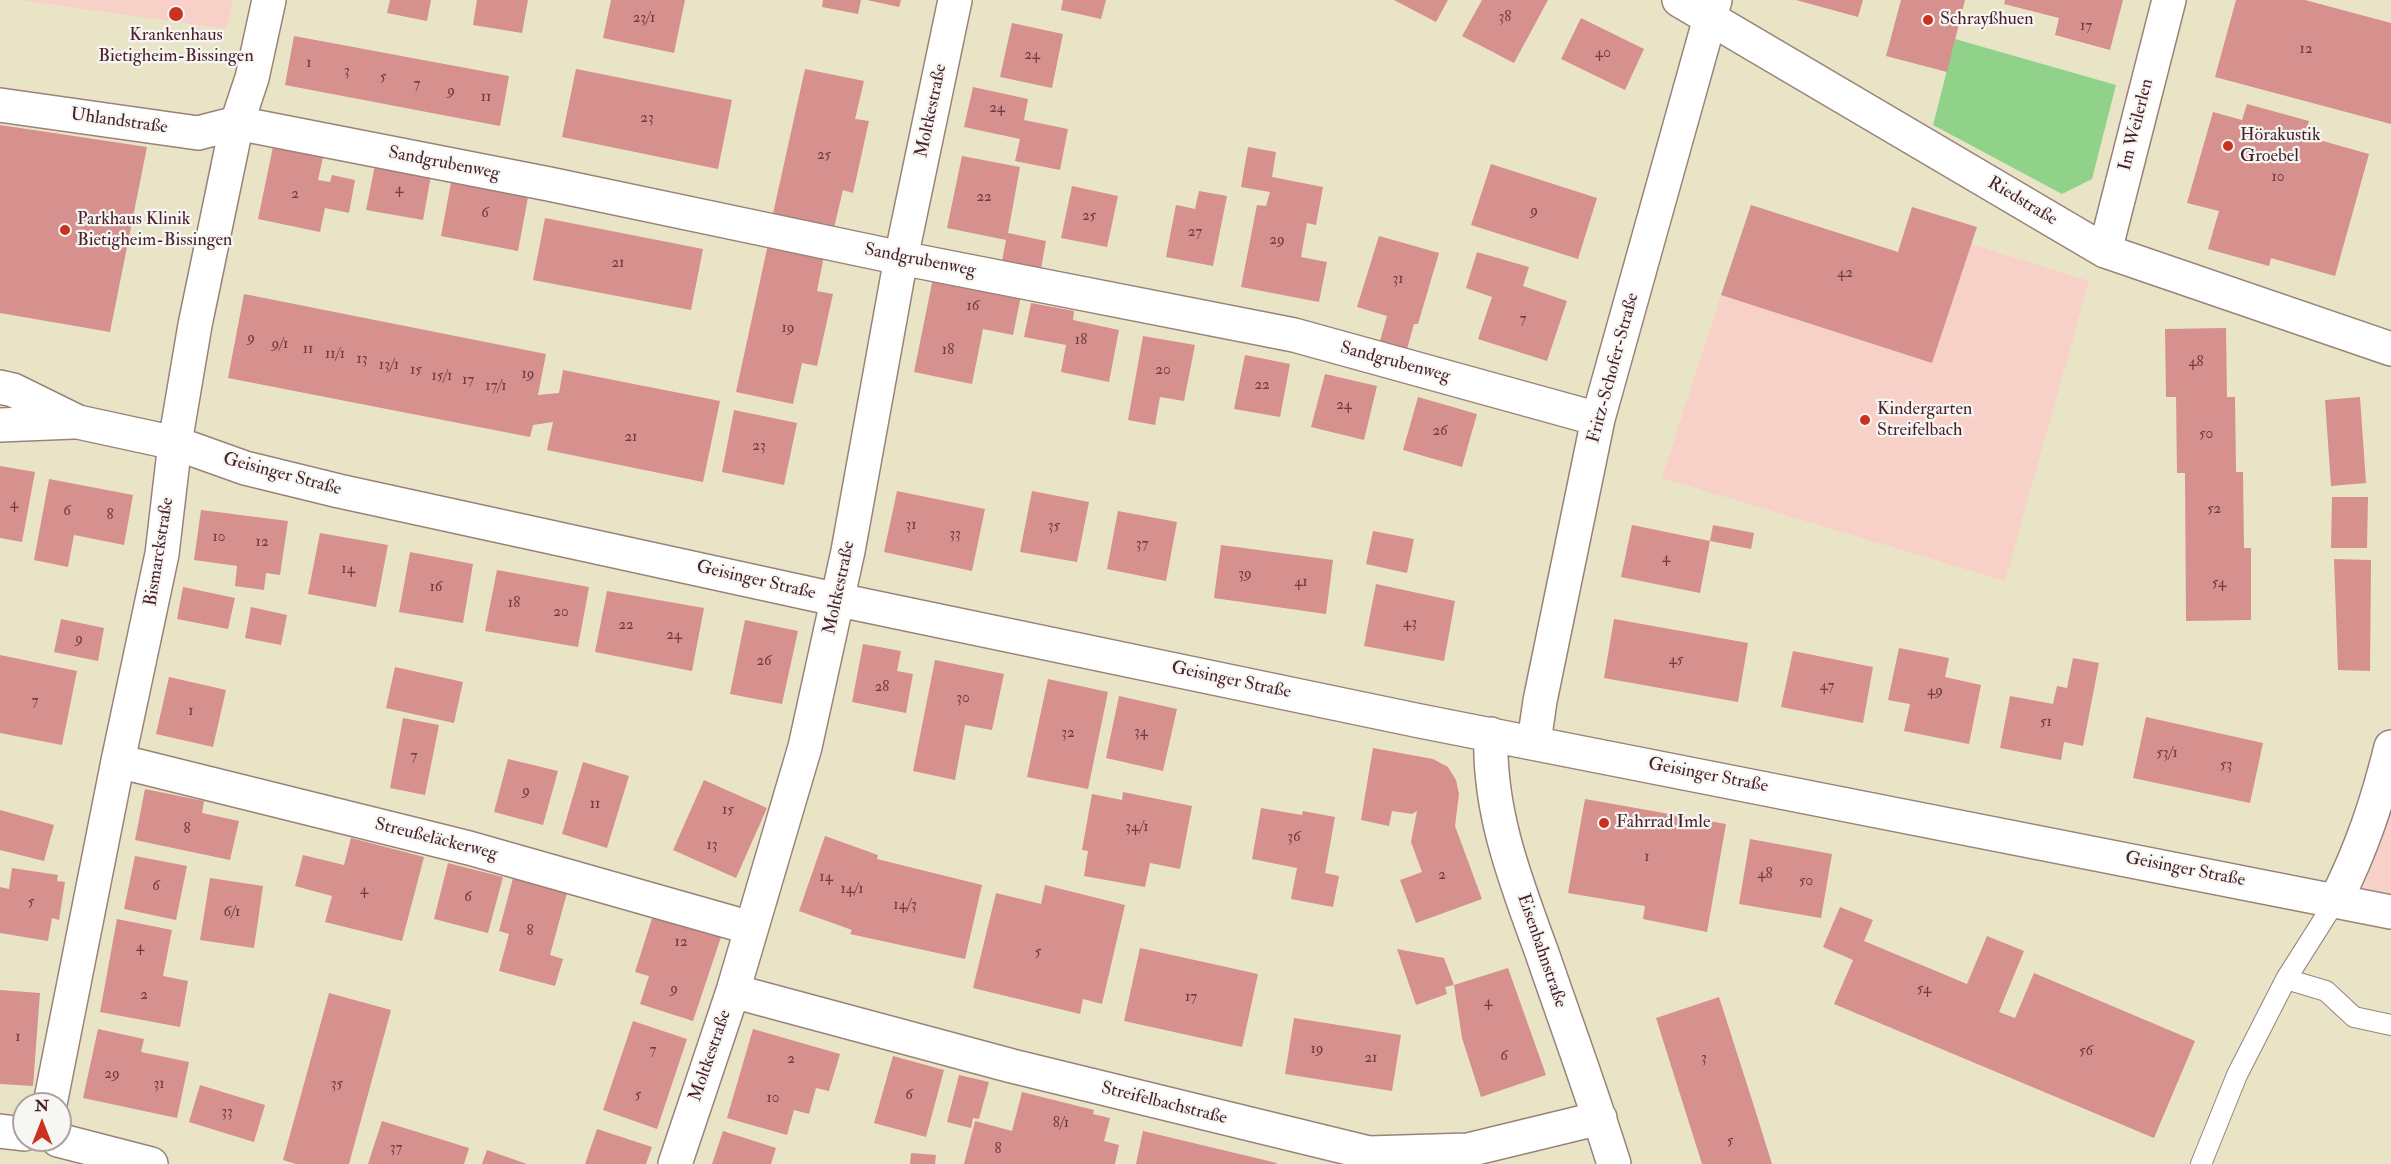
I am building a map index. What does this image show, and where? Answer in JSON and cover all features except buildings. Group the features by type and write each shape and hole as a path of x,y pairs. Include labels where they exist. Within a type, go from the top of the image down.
{"street":[{"name":"Bismarckstraße","path":"52,1092 162,554 175,443 195,325 237,123 252,78 269,0"},
{"name":"Moltkestraße","path":"675,1164 733,991 805,747 839,600 901,258 955,0"},
{"name":"Riedstraße","path":"1679,0 1712,9 1928,146 2105,250 2391,349"},
{"name":"Im Weilerlen","path":"2105,250 2169,0"},
{"name":"Fritz-Schofer-Straße","path":"1534,742 1540,701 1598,419 1712,9"},
{"name":"Uhlandstraße","path":"0,105 198,133 237,123"},
{"name":"Sandgrubenweg","path":"237,123 1294,335 1598,419"},
{"name":"Geisinger Straße","path":"0,387 13,390 78,422 175,443 245,468 339,491 839,600 1420,721 2391,912"},
{"name":"Geisinger Straße","path":"0,425 78,422"},
{"name":"Eisenbahnstraße","path":"1491,734 1490,761 1494,800 1515,876 1614,1164"},
{"path":"2336,900 2384,802 2391,747"},
{"name":"Streußeläckerweg","path":"118,761 469,848 751,928"},
{"name":"Streifelbachstraße","path":"733,991 1012,1066 1369,1153 1468,1150 1600,1118"},
{"path":"72,1144 151,1164"}],"lane":[{"path":"2201,1164 2237,1075 2286,979 2336,900"},
{"path":"2286,979 2326,991 2354,1017 2391,1024"}],"shaded area":[{"name":"Krankenhaus Bietigheim-Bissingen","path":"20,0 233,0 226,29"},
{"name":"Kindergarten Streifelbach","path":"1971,244 2089,281 2005,581 1662,478 1721,295 1932,363"},
{"path":"2391,812 2391,927 2352,920"}],"green space":[{"path":"1955,39 2116,85 2092,179 2062,194 1933,125"}],"place":[{"name":"Krankenhaus Bietigheim-Bissingen","path":"176,14"},
{"name":"Schrayßhuen","path":"1928,20"},
{"name":"Hörakustik Groebel","path":"2228,146"},
{"name":"Parkhaus Klinik Bietigheim-Bissingen","path":"65,230"},
{"name":"Kindergarten Streifelbach","path":"1865,420"},
{"name":"Fahrrad Imle","path":"1604,823"}]}
